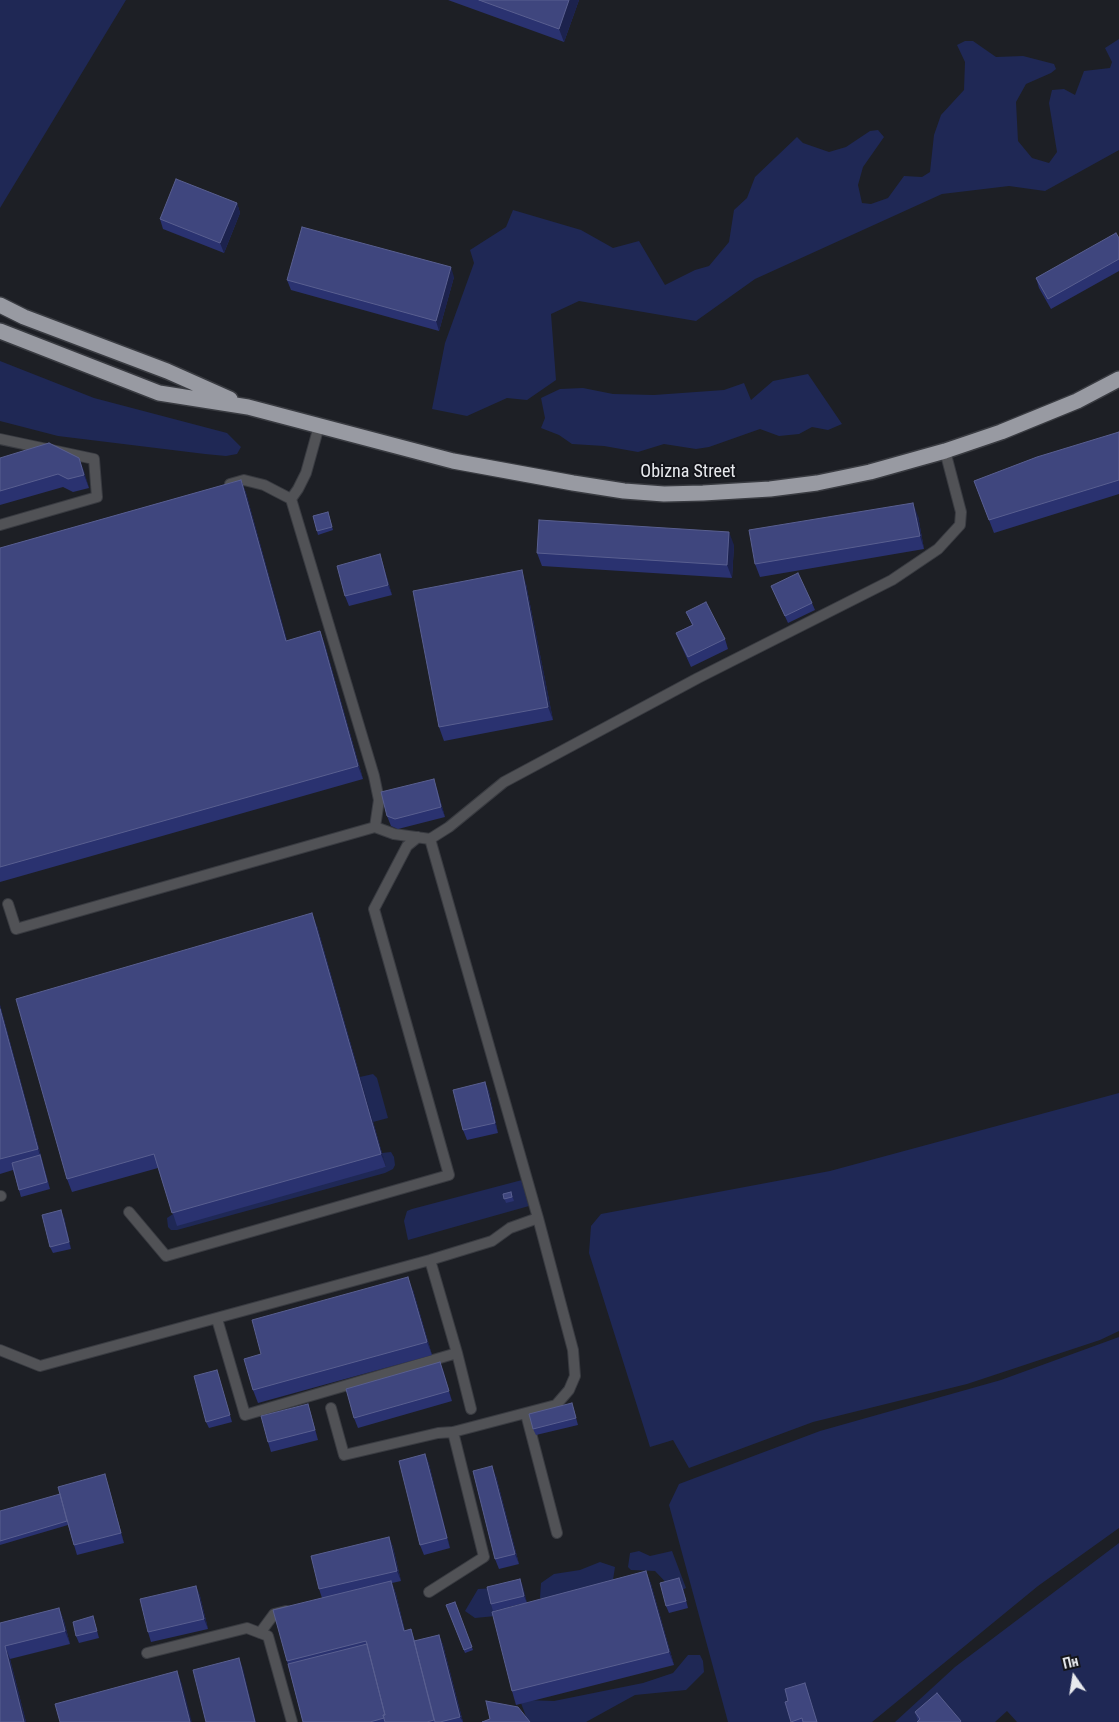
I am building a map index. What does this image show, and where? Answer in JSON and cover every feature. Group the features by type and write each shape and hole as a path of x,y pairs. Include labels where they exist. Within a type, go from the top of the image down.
{"highway":[{"path":"0,305 24,317 167,371 248,407"},
{"path":"0,331 159,393 248,407"},
{"name":"Obizna Street","path":"248,407 453,461 573,484 664,494 737,492 817,483 870,472 945,451 1001,432 1077,401 1119,379"}],"lane":[{"path":"291,499 306,472 319,426"},
{"path":"0,439 94,459 97,497 0,525"},
{"path":"8,904 16,929 375,827 394,834 430,840 504,782 698,678 892,580 938,549 960,525 961,512 945,451"},
{"path":"216,488 244,480 264,485 291,499 374,776 379,800 375,827"},
{"path":"129,1212 166,1256 449,1175 374,909 407,846 418,837"},
{"path":"332,1408 344,1454 438,1433 453,1432 556,1405 570,1390 575,1376 574,1350 430,840"},
{"path":"0,1350 40,1366 430,1260 492,1241 510,1228 538,1218"},
{"path":"430,1260 471,1409"},
{"path":"217,1319 244,1415 457,1353"},
{"path":"526,1414 556,1533"},
{"path":"429,1592 484,1558 453,1432"},
{"path":"260,1633 274,1614 292,1610"},
{"path":"147,1653 247,1628 268,1636 292,1722"}],"shaded area":[{"path":"0,0 126,0 0,208"},
{"path":"1119,39 1119,150 1045,191 1009,186 942,194 755,279 696,321 579,301 551,314 556,380 527,400 507,398 467,416 432,409 445,343 474,263 470,250 506,227 513,210 581,230 613,248 639,241 665,285 695,270 709,266 729,242 734,210 747,198 755,177 797,137 803,143 829,152 846,147 870,131 878,130 884,137 863,167 858,185 862,203 871,204 888,198 904,176 922,177 930,172 934,135 941,115 964,90 965,62 957,45 965,41 973,41 996,57 1023,56 1054,64 1056,69 1051,73 1026,84 1016,102 1018,141 1032,158 1049,163 1057,152 1049,103 1052,90 1064,89 1075,95 1084,71 1110,68 1112,62 1105,48"},
{"path":"0,361 94,398 227,433 241,447 237,454 226,456 205,454 58,436 0,421"},
{"path":"808,374 842,424 828,430 812,427 799,434 779,436 760,429 709,447 696,449 664,444 638,452 604,446 572,444 559,435 541,428 545,418 541,398 560,389 583,388 613,394 654,395 724,390 744,383 751,400 773,381"},
{"path":"373,1074 377,1078 388,1118 373,1122 360,1077"},
{"path":"1119,1093 1119,1331 1100,1340 967,1384 813,1422 689,1468 673,1440 650,1447 589,1253 591,1226 601,1214 830,1171"},
{"path":"391,1152 395,1165 393,1169 385,1173 177,1230 171,1230 168,1227 167,1218 173,1214 386,1167 382,1153"},
{"path":"522,1180 529,1206 408,1240 404,1221 407,1211"},
{"path":"1119,1337 1119,1528 1038,1586 872,1722 728,1722 669,1505 679,1484 820,1431 1001,1380"},
{"path":"1119,1543 1119,1722 1017,1722 1007,1711 995,1722 895,1722 955,1667"},
{"path":"639,1551 650,1556 672,1551 686,1588 676,1593 655,1571 631,1570 628,1567 630,1553"},
{"path":"600,1562 615,1567 613,1580 601,1589 556,1602 540,1598 541,1583 554,1574 580,1570"},
{"path":"495,1588 511,1597 506,1615 475,1618 465,1611 478,1589"},
{"path":"688,1655 700,1655 703,1661 704,1672 686,1690 635,1695 586,1722 528,1722 521,1703 525,1700 554,1701 643,1683 673,1673"}],"building":[{"path":"479,0 569,0 559,29"},
{"path":"176,179 237,203 220,243 160,219"},
{"path":"302,227 451,267 436,321 287,280"},
{"path":"1116,233 1119,238 1119,259 1048,299 1036,278"},
{"path":"1119,432 1119,480 989,520 974,481 1037,457"},
{"path":"49,443 79,458 84,475 68,479 58,474 0,491 0,458"},
{"path":"241,480 286,641 320,631 358,766 0,867 0,548"},
{"path":"913,503 920,536 755,564 749,530"},
{"path":"328,512 332,527 317,531 313,516"},
{"path":"539,520 729,532 727,565 537,553"},
{"path":"380,554 388,585 345,596 337,566"},
{"path":"522,570 548,707 439,727 413,591"},
{"path":"798,573 812,603 785,616 771,586"},
{"path":"706,602 725,639 688,657 676,633 693,625 686,612"},
{"path":"434,779 441,807 395,819 387,816 381,792"},
{"path":"312,913 381,1154 172,1213 154,1154 67,1179 16,999"},
{"path":"0,1009 38,1149 0,1159"},
{"path":"485,1082 495,1123 463,1130 453,1090"},
{"path":"40,1155 47,1182 19,1190 12,1163"},
{"path":"511,1192 512,1197 504,1199 503,1194"},
{"path":"61,1210 69,1242 50,1247 42,1215"},
{"path":"408,1277 427,1342 253,1390 244,1359 261,1354 252,1320"},
{"path":"440,1362 449,1391 354,1418 346,1389"},
{"path":"217,1370 230,1415 206,1422 194,1376"},
{"path":"572,1403 576,1418 533,1429 529,1414"},
{"path":"308,1404 315,1430 268,1442 261,1416"},
{"path":"425,1454 447,1538 420,1545 399,1461"},
{"path":"492,1466 515,1554 495,1559 473,1471"},
{"path":"105,1474 121,1533 74,1545 58,1487"},
{"path":"60,1494 67,1521 0,1541 0,1511"},
{"path":"389,1537 397,1571 319,1589 311,1556"},
{"path":"646,1571 669,1652 512,1691 492,1612"},
{"path":"679,1578 686,1601 666,1606 660,1583"},
{"path":"520,1579 524,1596 491,1604 487,1587"},
{"path":"391,1581 404,1631 411,1629 434,1720 427,1722 385,1722 383,1715 385,1715 366,1641 287,1661 273,1610"},
{"path":"196,1586 204,1619 148,1632 140,1599"},
{"path":"455,1602 472,1647 464,1650 446,1605"},
{"path":"59,1608 65,1631 5,1646 24,1722 0,1722 0,1623"},
{"path":"93,1616 97,1631 76,1636 73,1622"},
{"path":"439,1635 460,1717 435,1722 414,1641"},
{"path":"367,1644 385,1715 383,1715 384,1718 370,1722 303,1722 288,1664"},
{"path":"239,1658 255,1722 206,1722 193,1670"},
{"path":"177,1671 190,1722 60,1722 55,1704"},
{"path":"805,1683 817,1722 803,1722 802,1718 791,1722 785,1702 788,1701 785,1689"},
{"path":"937,1693 960,1722 917,1722 920,1719 915,1712"},
{"path":"486,1701 518,1707 530,1722 482,1722 490,1719"}]}
